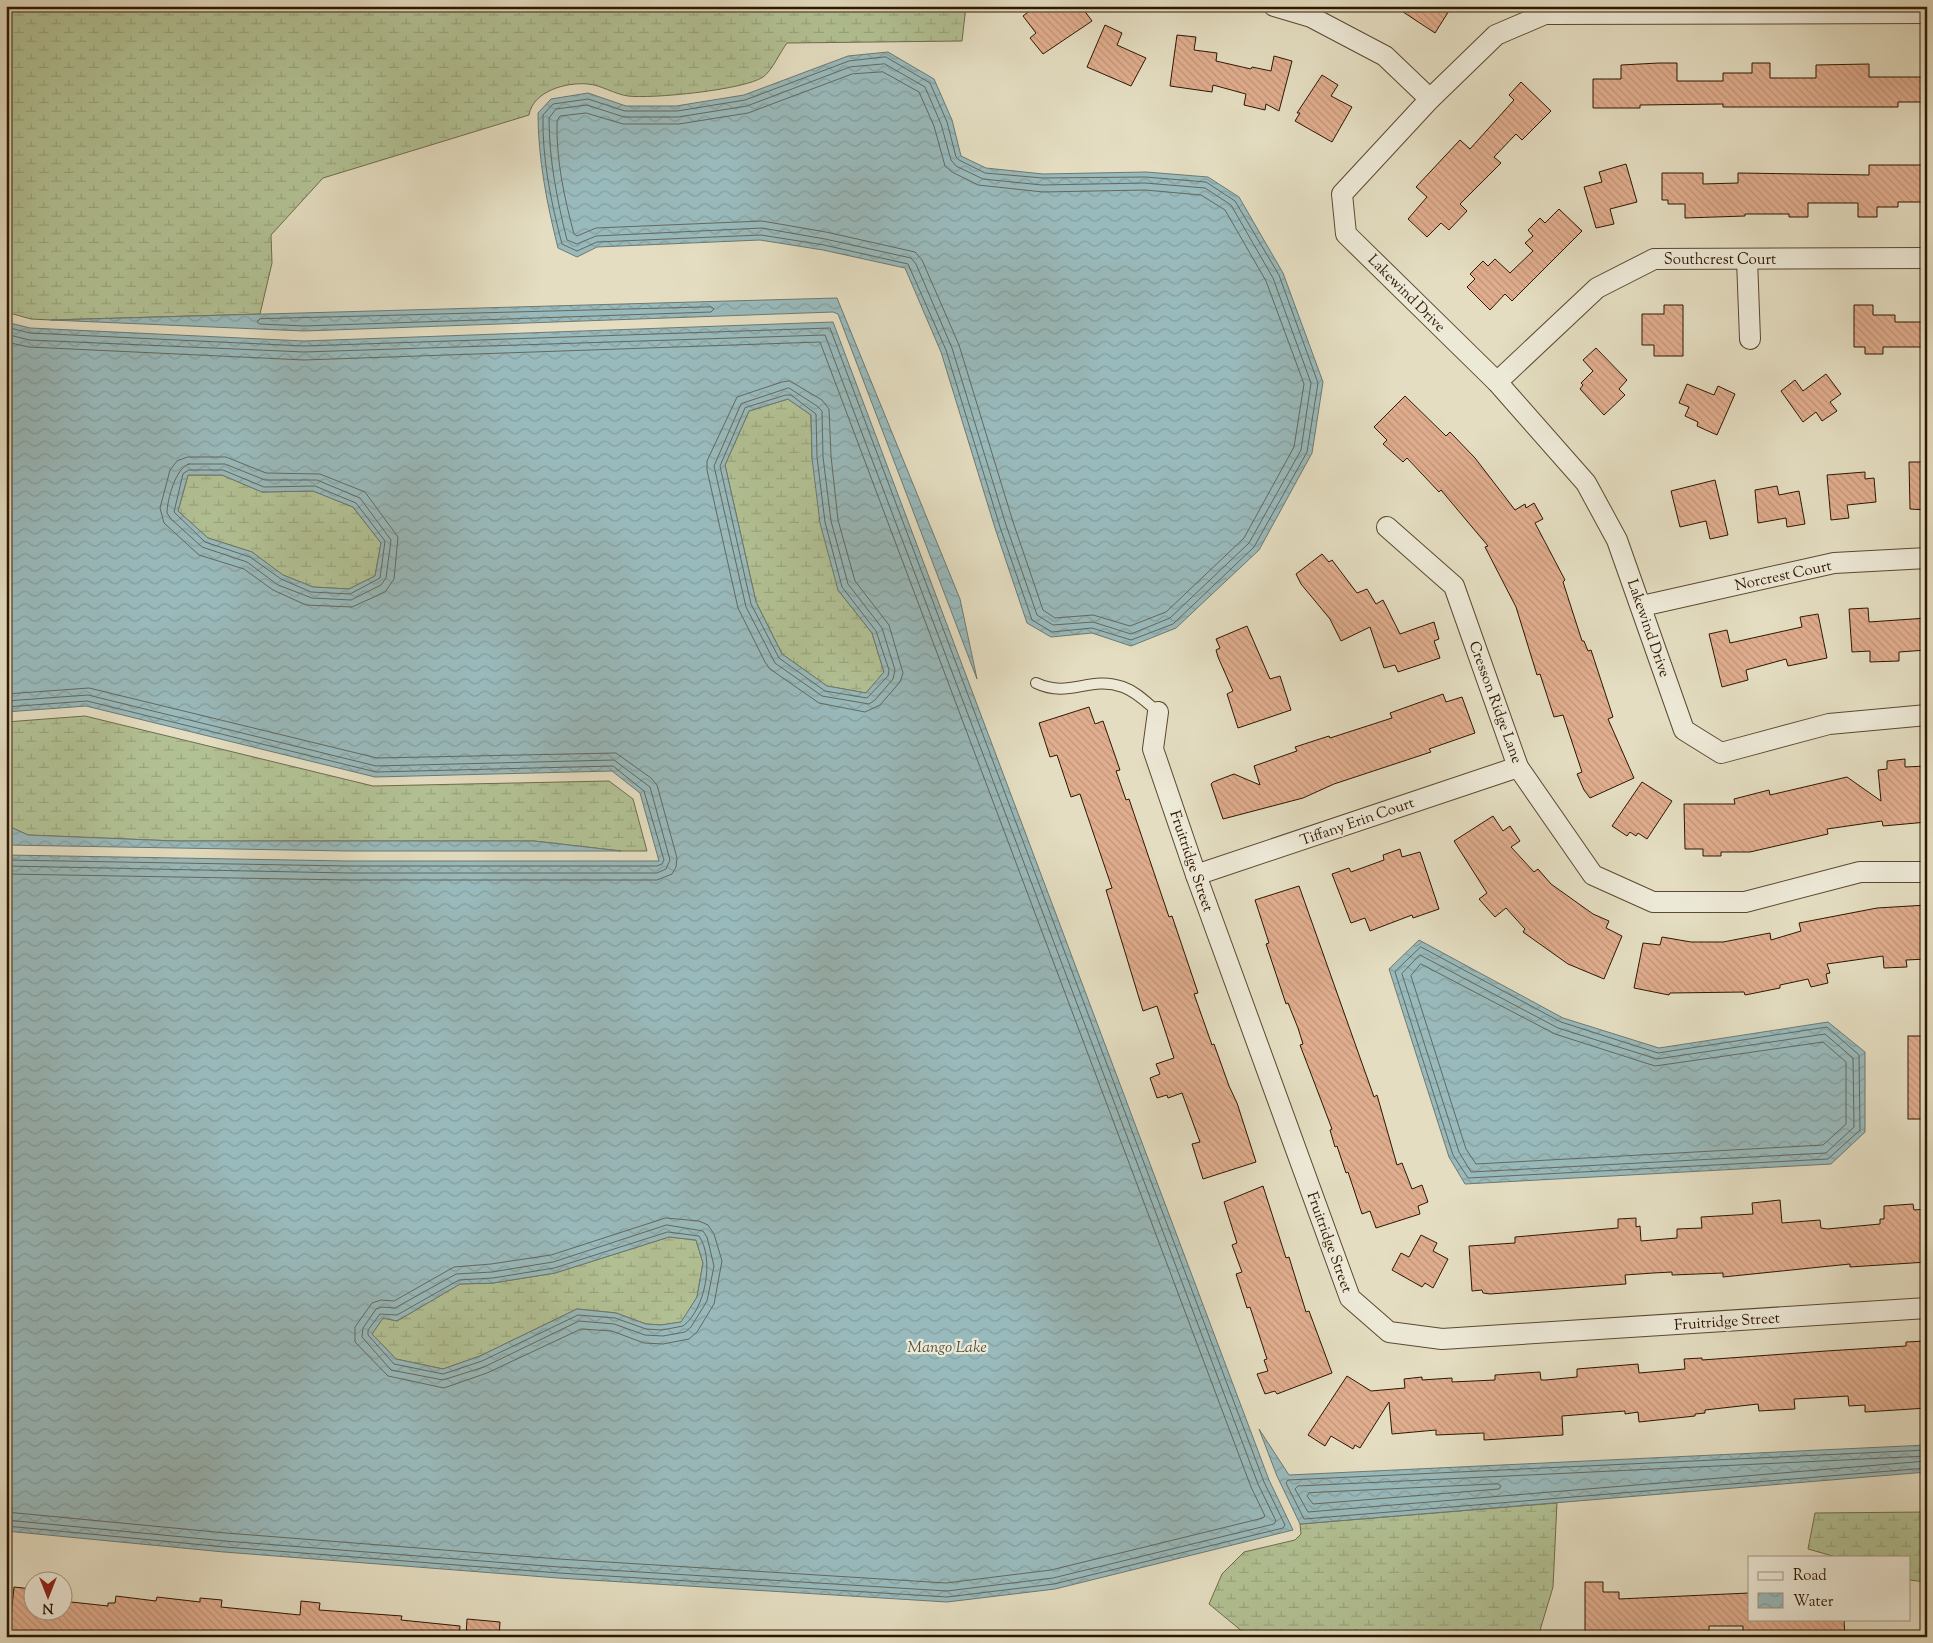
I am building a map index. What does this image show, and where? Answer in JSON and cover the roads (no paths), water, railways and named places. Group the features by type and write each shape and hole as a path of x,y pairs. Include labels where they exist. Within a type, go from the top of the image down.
{"street":[{"path":"1274,6 1311,17 1385,56 1430,99"},
{"name":"Lakewind Drive","path":"1927,13 1545,14 1496,35 1430,99 1342,194 1346,234 1496,382 1586,483 1617,540 1642,606 1684,730 1721,753 1829,724 1927,715"},
{"name":"Southcrest Court","path":"1496,382 1597,288 1654,259 1927,258"},
{"path":"1747,259 1750,339"},
{"name":"Cresson Ridge Lane","path":"1387,527 1454,586 1518,767 1593,875 1653,902 1745,902 1860,872 1927,872"},
{"name":"Norcrest Court","path":"1642,606 1834,563 1927,558"},
{"name":"Fruitridge Street","path":"1158,712 1154,748 1196,875 1350,1298 1389,1332 1442,1339 1927,1308"},
{"name":"Tiffany Erin Court","path":"1196,875 1518,767"}],"lane":[{"path":"1036,683 1049,689 1061,690 1095,684 1110,684 1135,693 1158,712"}],"water":[{"path":"888,52 934,79 952,120 961,156 986,168 1043,174 1146,172 1208,177 1239,197 1283,273 1323,382 1312,453 1259,550 1176,628 1131,646 1092,633 1051,637 1027,623 995,528 941,352 905,268 823,250 760,240 597,247 577,257 558,248 544,181 538,130 538,113 551,99 588,93 626,106 676,106 744,95 848,56"},
{"path":"837,298 960,599 977,679 838,314 833,312 304,331 51,320"},
{"name":"Mango Lake","path":"6,322 30,328 304,341 833,322 1269,1480 1293,1530 1055,1589 947,1602 558,1578 224,1552 6,1531 6,855 347,861 659,861 640,793 612,771 375,777 86,706 6,712","holes":["788,399 811,415 812,458 820,523 838,590 872,633 884,672 866,693 827,686 782,654 756,602 725,465 749,411","188,475 222,475 262,492 313,491 353,507 381,543 375,576 349,589 313,587 283,575 252,552 208,538 178,511","669,1237 696,1240 703,1263 697,1297 681,1322 661,1325 646,1324 616,1313 577,1309 480,1356 443,1369 396,1359 372,1334 383,1318 397,1321 460,1284 493,1283 555,1273"]},
{"path":"6,825 28,835 175,841 534,841 621,851 347,851 6,845"},
{"path":"1419,940 1563,1018 1659,1048 1828,1022 1865,1052 1865,1132 1831,1164 1465,1184 1449,1157 1389,969"},
{"path":"1259,1429 1289,1475 1927,1445 1927,1472 1300,1524 1277,1476"}]}
